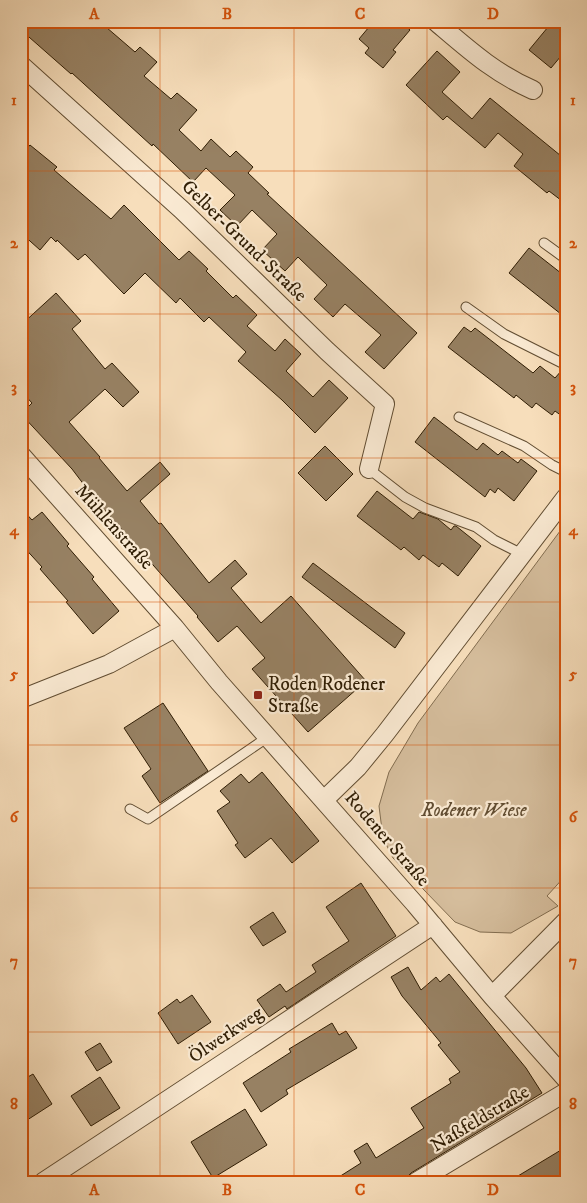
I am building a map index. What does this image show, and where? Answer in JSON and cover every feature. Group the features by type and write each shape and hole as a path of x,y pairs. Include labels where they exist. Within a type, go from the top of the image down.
{"street":[{"path":"435,21 489,66 511,80 533,90"},
{"name":"Gelber-Grund-Straße","path":"21,65 182,210 327,351 385,404 369,469"},
{"name":"Mühlenstraße","path":"21,455 175,628"},
{"path":"324,800 358,767 385,734 566,497"},
{"path":"21,699 109,664 175,628"},
{"name":"Rodener Straße","path":"175,628 433,925 492,996 566,1079"},
{"path":"492,996 566,921"},
{"name":"Ölwerkweg","path":"44,1182 433,925"},
{"name":"Naßfeldstraße","path":"416,1182 566,1092"}],"lane":[{"path":"544,243 566,259"},
{"path":"466,307 504,334 566,365"},
{"path":"459,417 524,446 552,466 566,472"},
{"path":"369,469 405,497 425,508 476,527 494,540 522,554"},
{"path":"130,809 148,818 268,737"}],"green space":[{"name":"Rodener Wiese","path":"566,523 566,875 547,896 558,906 511,933 480,932 455,922 393,858 383,838 379,806 389,772 418,723"}],"building":[{"path":"21,21 99,21 135,52 140,47 157,62 144,76 171,99 177,93 197,110 179,130 201,151 211,139 230,157 236,151 253,167 248,173 269,193 267,194 417,333 384,369 365,352 381,335 345,304 333,317 314,299 327,285 298,257 285,271 262,250 277,234 252,210 237,226 220,210 235,195 206,168 193,182 153,144 152,146 72,73 21,30"},
{"path":"374,21 400,21 410,30 393,50 396,52 383,68 365,53 369,48 359,39"},
{"path":"553,21 566,21 566,50 551,68 529,50"},
{"path":"437,51 460,72 442,92 472,119 490,98 566,160 566,204 549,191 547,193 514,166 523,154 498,133 485,148 447,116 443,120 406,85"},
{"path":"30,145 57,167 54,170 111,219 124,205 179,260 189,251 208,269 206,271 233,298 236,295 257,315 247,326 275,351 285,339 301,354 286,371 313,397 329,380 348,398 315,433 282,400 238,361 246,352 209,317 204,322 180,298 176,303 145,273 124,294 85,254 78,260 57,240 56,242 51,237 40,250 21,233 21,155"},
{"path":"529,248 566,277 566,318 509,273"},
{"path":"56,293 81,321 72,329 105,369 112,363 139,392 123,407 105,389 69,422 127,491 160,462 170,474 140,501 159,524 161,523 209,583 235,560 247,574 231,588 261,623 291,596 366,681 308,732 252,669 265,658 237,626 218,642 198,616 94,498 72,469 21,414 32,403 21,391 21,325"},
{"path":"464,327 471,332 475,328 533,373 540,366 555,378 562,370 566,371 566,419 555,411 552,415 536,403 532,408 516,395 514,398 448,347"},
{"path":"434,417 477,450 483,443 498,455 502,451 518,463 521,459 537,471 514,501 498,488 495,493 490,489 485,497 415,442"},
{"path":"325,446 353,474 326,501 298,473"},
{"path":"377,491 413,519 419,512 438,519 451,530 456,526 481,546 458,576 442,563 439,567 423,555 419,560 404,547 401,550 357,516"},
{"path":"21,508 32,520 42,512 69,544 67,546 94,577 92,579 119,611 93,634 40,569 42,567 21,544"},
{"path":"313,563 405,633 395,648 302,577"},
{"path":"163,703 208,771 160,803 142,776 151,769 124,728"},
{"path":"262,772 319,841 292,863 271,838 245,858 235,845 238,843 217,811 230,802 220,791 241,774 249,783"},
{"path":"361,883 396,936 287,1009 285,1006 269,1017 257,1000 280,984 286,992 316,972 312,965 349,941 326,907"},
{"path":"273,912 286,932 263,946 250,927"},
{"path":"408,967 421,990 436,977 440,982 449,974 526,1068 542,1093 411,1173 402,1182 331,1182 361,1163 354,1151 367,1143 376,1158 424,1128 411,1108 451,1083 449,1079 460,1072 438,1045 441,1043 402,996 391,977"},
{"path":"192,995 211,1022 178,1044 158,1013 177,999 180,1003"},
{"path":"332,1023 339,1035 346,1031 357,1048 286,1090 288,1094 261,1112 243,1083 291,1052 289,1049"},
{"path":"100,1043 112,1062 97,1071 85,1052"},
{"path":"33,1074 52,1104 21,1124 21,1081"},
{"path":"100,1077 120,1108 91,1126 71,1096"},
{"path":"245,1109 267,1145 213,1178 191,1142"},
{"path":"566,1147 566,1182 508,1182"}],"place":[{"name":"Roden Rodener Straße","path":"258,695"}]}
